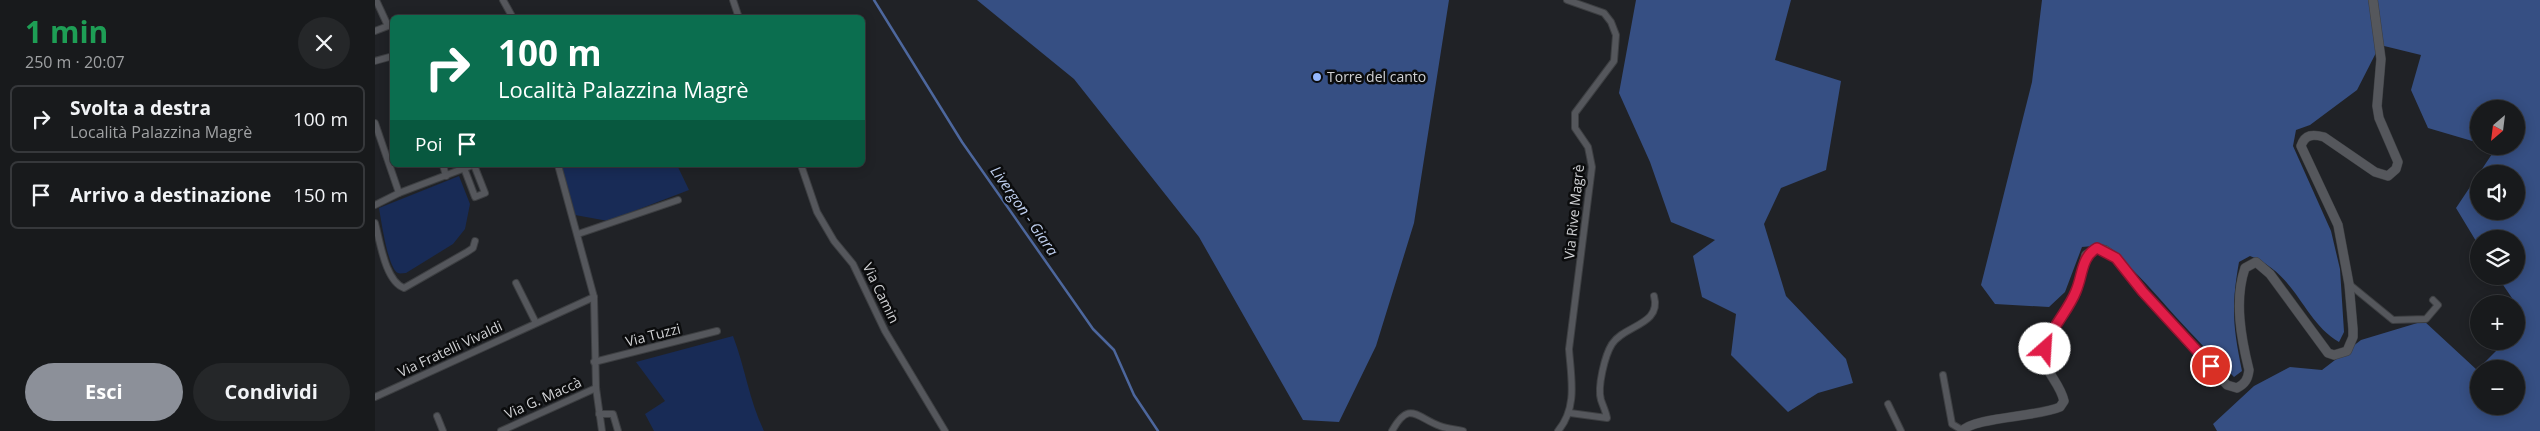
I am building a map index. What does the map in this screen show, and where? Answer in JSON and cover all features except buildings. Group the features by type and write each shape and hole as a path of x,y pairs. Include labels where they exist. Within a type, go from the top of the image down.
{"main road":[{"path":"1962,431 1966,426 1980,422 2039,414 2060,407 2064,401 2063,395 2047,369 2045,349 2047,340 2076,293 2086,256 2097,248 2116,258 2143,292 2227,385 2237,388 2244,384 2248,378 2240,310 2243,274 2249,264 2256,262 2265,267 2327,353 2333,355 2347,351 2353,337 2349,284 2337,225 2301,146 2307,137 2315,134 2324,137 2375,172 2388,176 2396,170 2398,162 2381,125 2377,106 2381,59 2373,0"}],"street":[{"path":"375,31 387,26 376,0"},
{"path":"503,0 511,15"},
{"path":"733,0 738,15"},
{"name":"Via Rive Magrè","path":"1567,0 1604,13 1614,28 1616,45 1611,66 1575,113 1575,128 1588,147 1592,167 1569,348 1572,378 1570,414"},
{"path":"375,61 390,57"},
{"path":"375,123 390,167"},
{"path":"390,167 399,193"},
{"path":"444,167 446,176"},
{"path":"375,205 399,193 465,168 475,197 485,193 474,167"},
{"path":"559,167 594,297 594,362 602,431"},
{"name":"Via Camin","path":"802,167 817,212 834,241 853,264 885,330 945,431"},
{"path":"578,234 678,200"},
{"path":"375,223 391,277 396,285 404,288 467,252 473,248 475,241"},
{"path":"516,282 536,323"},
{"path":"2349,284 2393,320 2426,319 2438,305 2433,300"},
{"path":"1558,431 1570,414 1607,418 1601,399 1608,353 1613,342 1652,314 1656,304 1654,296"},
{"name":"Via Fratelli Vivaldi","path":"375,397 594,297"},
{"name":"Via Tuzzi","path":"594,362 717,331"},
{"path":"1943,375 1952,424 1962,431"},
{"name":"Via G. Maccà","path":"501,431 596,388"},
{"path":"1888,404 1901,431"},
{"path":"1392,431 1405,413 1412,412 1440,426 1463,431"},
{"path":"599,414 613,414 619,431"},
{"path":"437,416 443,431"}],"shaded area":[{"path":"977,0 1449,0 1414,223 1376,346 1339,422 1303,420 1199,237 1074,79"},
{"path":"1636,0 1791,0 1775,60 1841,81 1826,170 1781,188 1764,224 1786,296 1846,359 1853,383 1818,393 1788,412 1731,355 1736,314 1702,297 1693,256 1715,240 1671,222 1650,162 1619,93"},
{"path":"2042,0 2540,0 2540,431 2217,431 2213,424 2254,386 2290,367 2322,370 2361,340 2424,321 2470,364 2470,415 2525,415 2525,360 2487,360 2497,350 2525,350 2525,295 2510,295 2503,285 2525,285 2525,230 2470,231 2456,208 2470,187 2470,220 2525,220 2525,165 2485,165 2491,155 2525,155 2525,100 2470,100 2470,140 2428,128 2411,90 2421,55 2380,45 2357,90 2310,125 2296,130 2293,146 2331,231 2340,269 2344,332 2339,342 2317,322 2279,274 2266,264 2250,256 2239,262 2236,278 2234,317 2242,371 2234,377 2189,332 2141,278 2103,245 2082,247 2065,292 2049,307 1995,304 1981,285 2032,82"},
{"path":"562,167 678,167 689,190 608,221 575,215"},
{"path":"459,176 470,204 465,229 453,244 406,273 398,273 394,270 388,254 379,208"},
{"path":"733,336 764,431 654,431 645,414 665,401 636,362"}],"waterway":[{"name":"Livergon - Giara","path":"874,0 962,142 1093,329 1114,350 1134,395 1158,431"}],"place":[{"name":"Torre del canto","path":"1317,77"}],"route":[{"path":"2045,349 2047,340 2076,293 2086,256 2097,248 2105,250 2116,258 2143,292 2211,366"}]}
